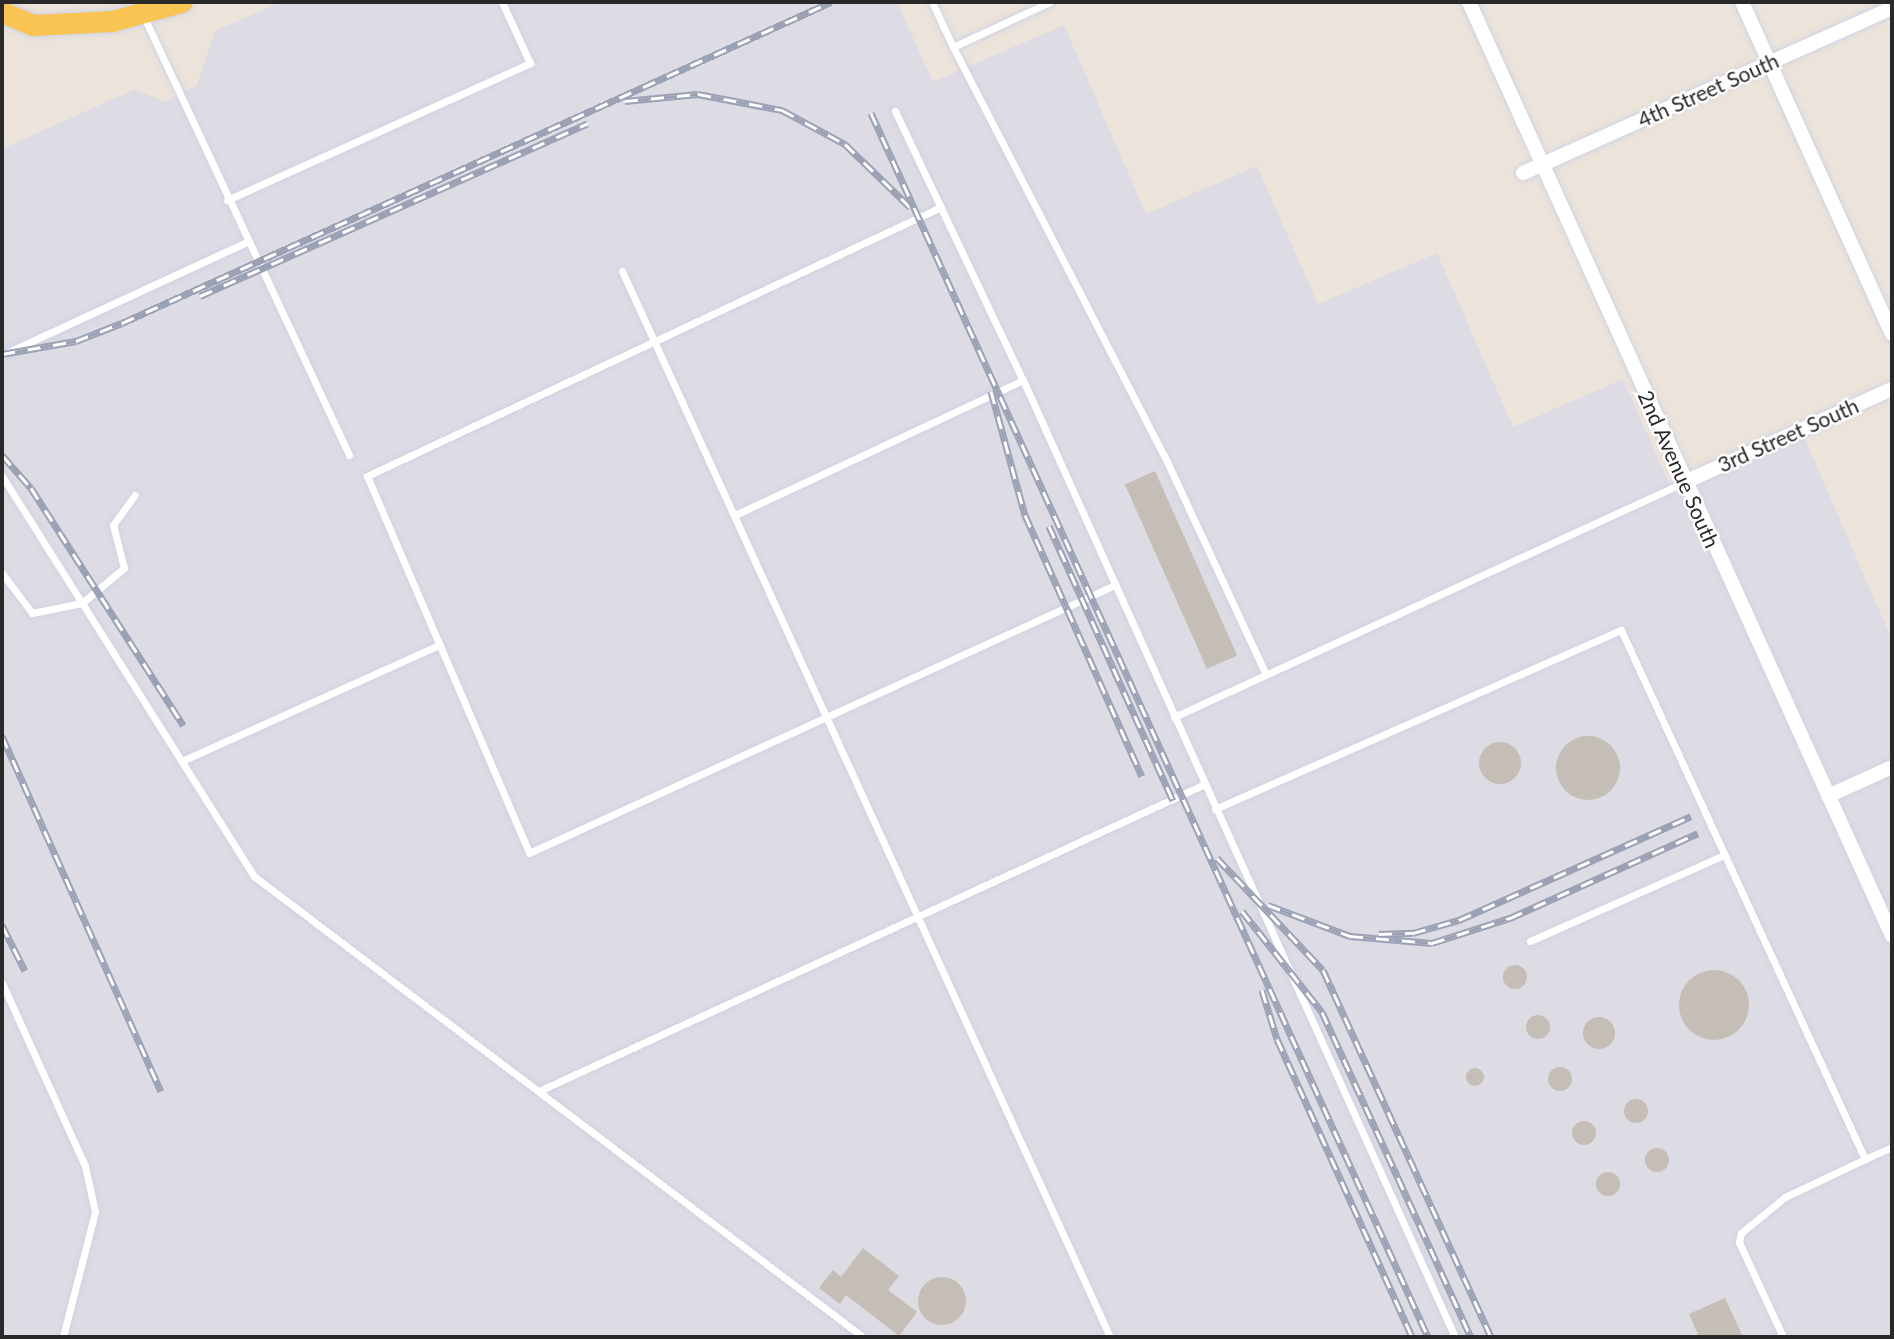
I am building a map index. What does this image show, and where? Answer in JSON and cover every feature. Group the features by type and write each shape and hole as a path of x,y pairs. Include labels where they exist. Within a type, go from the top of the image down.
{"main road":[{"path":"2,12 33,25 141,13 181,2"}],"street":[{"name":"2nd Avenue South","path":"1469,2 1892,936"},
{"path":"1742,2 1892,334"},
{"name":"4th Street South","path":"1523,173 1770,63 1885,7"},
{"name":"3rd Street South","path":"1685,482 1892,389"},
{"path":"1828,796 1892,767"}],"lane":[{"path":"227,200 530,63 502,2"},
{"path":"932,2 1164,455 1266,675"},
{"path":"953,47 1051,2"},
{"path":"141,13 246,242 349,455"},
{"path":"895,111 1023,380 1455,1337"},
{"path":"941,207 656,345 366,476 529,853 1115,585"},
{"path":"2,355 246,242"},
{"path":"622,271 1110,1337"},
{"path":"734,515 1023,380"},
{"path":"2,477 256,877 863,1337"},
{"path":"1174,717 1685,482"},
{"path":"2,573 32,613 82,603 124,568 113,525 135,495"},
{"path":"1216,809 1621,630 1722,856 1865,1159"},
{"path":"184,760 439,645"},
{"path":"539,1091 919,919 1205,784"},
{"path":"1530,942 1722,856"},
{"path":"2,983 85,1166 94,1212 63,1337"},
{"path":"1783,1337 1739,1242 1741,1233 1785,1197 1892,1147"}],"shaded area":[{"path":"281,2 897,2 933,82 1064,25 1146,214 1257,166 1318,304 1437,253 1513,427 1623,379 1674,494 1804,437 1892,640 1892,1337 2,1337 2,149 135,89 165,102 197,85 215,31"}],"building":[{"path":"1155,471 1237,656 1207,669 1125,484"},
{"path":"1588,736 1600,738 1611,745 1618,756 1618,780 1611,791 1600,798 1588,800 1576,798 1565,791 1558,780 1556,768 1558,756 1565,745 1576,738"},
{"path":"1500,742 1515,748 1521,763 1515,778 1500,784 1485,778 1479,763 1485,748"},
{"path":"1515,965 1524,968 1527,977 1524,986 1515,989 1506,986 1503,977 1506,968"},
{"path":"1714,970 1739,980 1749,1005 1739,1030 1714,1040 1689,1030 1679,1005 1689,980"},
{"path":"1538,1015 1547,1018 1550,1027 1547,1036 1538,1039 1529,1036 1526,1027 1529,1018"},
{"path":"1599,1017 1610,1022 1615,1033 1610,1044 1599,1049 1588,1044 1583,1033 1588,1022"},
{"path":"1560,1067 1569,1070 1572,1079 1569,1088 1560,1091 1551,1088 1548,1079 1551,1070"},
{"path":"1471,1068 1479,1068 1484,1077 1482,1084 1471,1086 1466,1081 1466,1073"},
{"path":"1636,1099 1645,1102 1648,1111 1645,1120 1636,1123 1627,1120 1624,1111 1627,1102"},
{"path":"1584,1121 1593,1124 1596,1133 1593,1142 1584,1145 1575,1142 1572,1133 1575,1124"},
{"path":"1657,1148 1666,1151 1669,1160 1666,1169 1657,1172 1648,1169 1645,1160 1648,1151"},
{"path":"1608,1172 1617,1175 1620,1184 1617,1193 1608,1196 1599,1193 1596,1184 1599,1175"},
{"path":"863,1248 899,1276 888,1290 917,1312 899,1336 846,1295 840,1304 819,1288 833,1270 841,1277"},
{"path":"942,1277 959,1284 966,1301 959,1318 942,1325 925,1318 918,1301 925,1284"},
{"path":"1725,1298 1743,1337 1699,1337 1689,1314"}],"railway":[{"path":"2,354 76,341 122,323 831,2"},
{"path":"625,101 698,94 782,110 845,144 910,207"},
{"path":"871,113 1428,1337"},
{"path":"200,296 587,124"},
{"path":"991,391 1025,515 1142,776"},
{"path":"2,455 31,488 183,725"},
{"path":"1049,526 1173,800"},
{"path":"2,736 161,1091"},
{"path":"1379,934 1413,933 1459,920 1691,816"},
{"path":"1268,905 1350,936 1432,943 1510,918 1698,833"},
{"path":"1217,858 1323,970 1491,1337"},
{"path":"1242,911 1322,1012 1471,1337"},
{"path":"2,925 25,971"},
{"path":"1262,990 1277,1039 1412,1337"}]}
